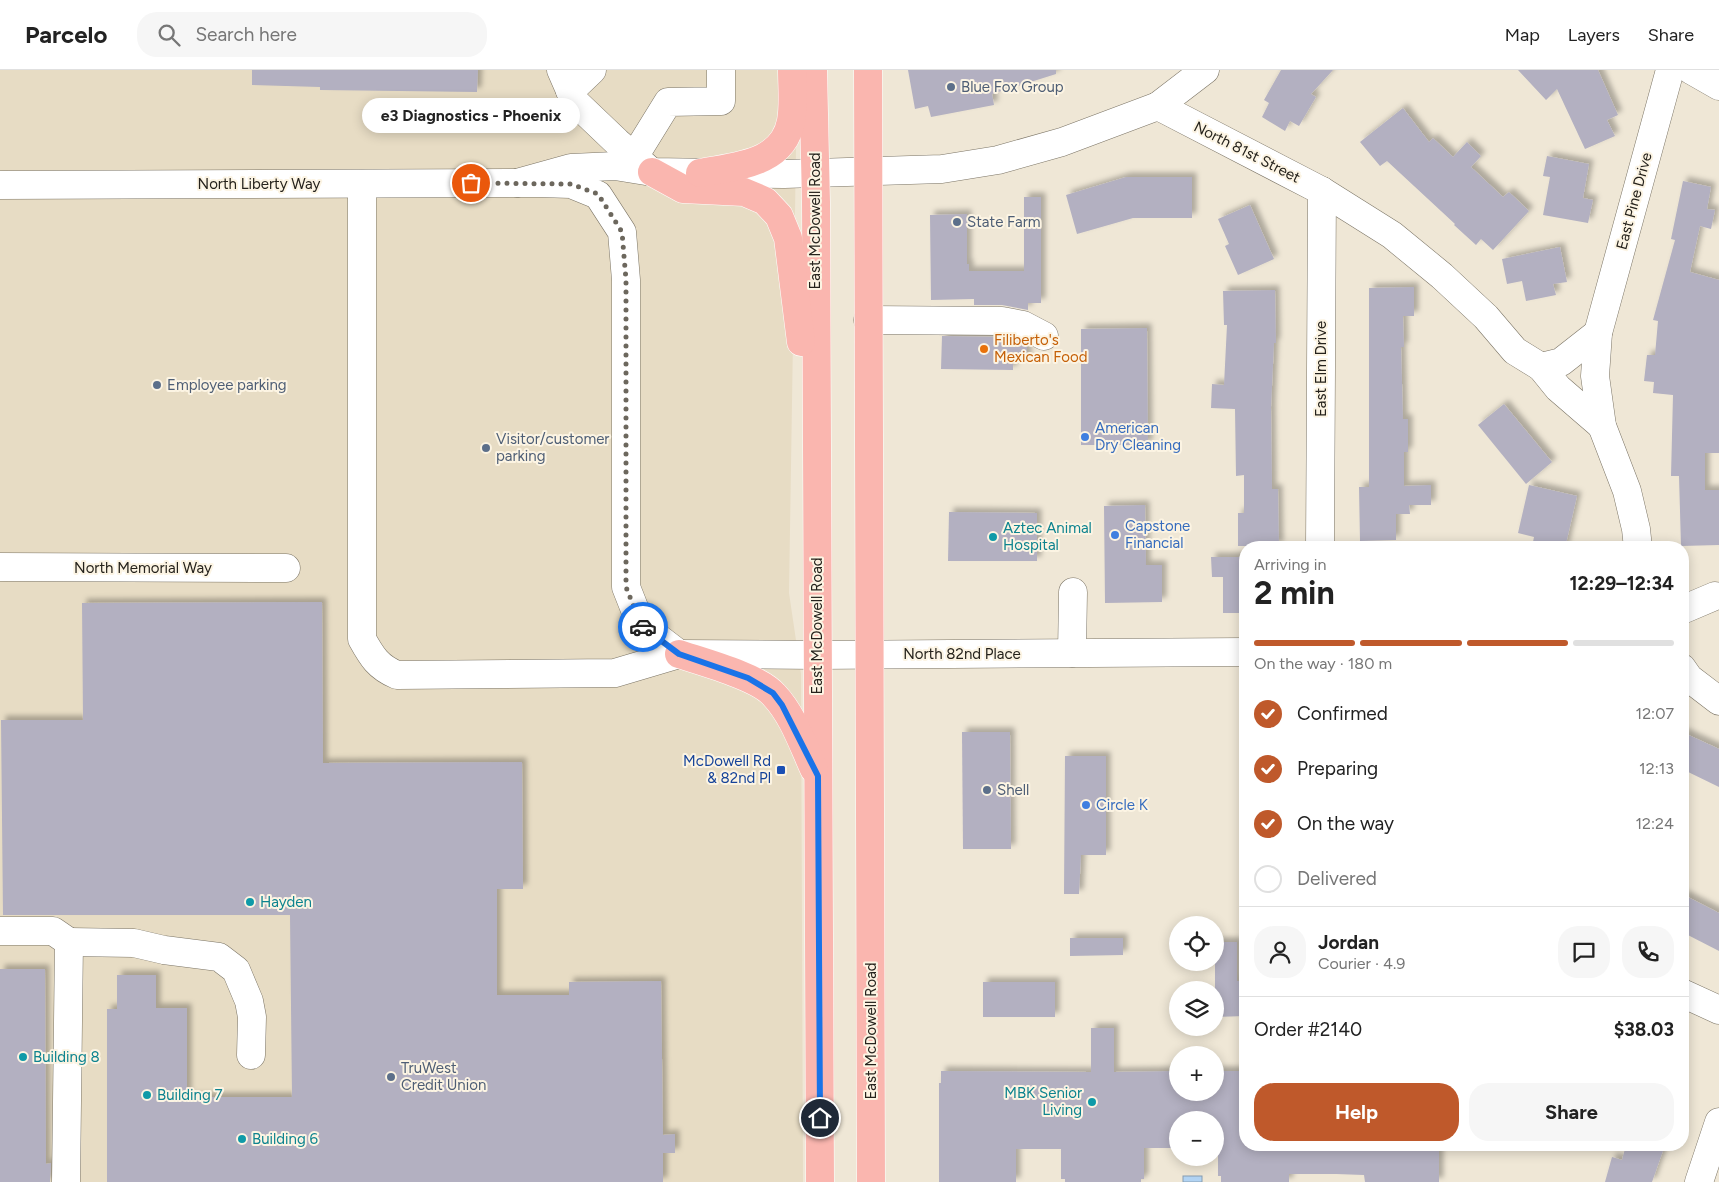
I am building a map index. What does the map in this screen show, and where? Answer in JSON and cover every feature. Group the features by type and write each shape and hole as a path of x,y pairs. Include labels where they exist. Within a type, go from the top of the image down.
{"main road":[{"path":"700,173 760,160 777,150 785,138 791,122 792,70"},
{"name":"East McDowell Road","path":"813,70 820,1182"},
{"name":"East McDowell Road","path":"868,70 871,1182"},
{"path":"643,165 683,189 744,192 765,202 780,216 788,238 816,467"},
{"path":"679,654 748,678 773,693 782,705 818,776"}],"street":[{"path":"592,70 565,80 575,102 643,165 668,102 721,101 721,70"},
{"path":"815,173 942,169 998,160 1062,142 1158,106 1205,70"},
{"name":"East Pine Drive","path":"1637,541 1627,491 1602,426 1595,376 1598,333 1670,70"},
{"path":"1691,70 1719,86"},
{"name":"North 81st Street","path":"1158,106 1322,191 1392,235 1442,276 1486,317 1514,351 1541,367 1558,388 1602,426"},
{"name":"North Liberty Way","path":"517,183 571,168 643,165 700,173 815,173"},
{"name":"North Liberty Way","path":"0,185 517,183 571,184 598,194 622,232 626,280 626,587 641,625 679,654"},
{"name":"North 82nd Place","path":"362,184 362,639 371,655 383,669 397,675 615,674 679,654 817,656 1239,652"},
{"name":"East Elm Drive","path":"1320,541 1322,191"},
{"path":"868,320 1002,321 1023,325 1044,336"},
{"path":"1541,367 1561,362 1598,333"},
{"name":"North Memorial Way","path":"0,568 286,568"},
{"path":"1072,653 1073,592"},
{"path":"1689,607 1715,596"},
{"path":"1689,678 1719,701"},
{"path":"0,931 53,931 69,942 134,943 164,950 219,957 236,970 249,1001 252,1017 251,1055"},
{"path":"66,1182 69,942"},
{"path":"1689,996 1719,1010"},
{"path":"1698,1182 1719,1122"}],"shaded area":[{"path":"0,70 786,70 786,119 796,149 789,593 801,674 803,1182 0,1182"}],"water":[{"path":"1183,1176 1202,1176 1202,1182 1183,1182"}],"building":[{"path":"252,70 478,70 477,92 320,90 320,87 252,85"},
{"name":"Blue Fox Group","path":"908,70 1056,70 1056,74 992,94 994,105 931,117 928,106 915,109"},
{"path":"1281,70 1333,70 1311,94 1316,97 1299,126 1290,121 1285,131 1262,117 1269,103 1264,100"},
{"path":"1518,70 1598,70 1618,115 1607,120 1615,136 1585,149 1557,89 1546,100"},
{"path":"1403,108 1429,142 1433,138 1453,157 1467,142 1481,156 1471,167 1503,197 1509,192 1529,211 1493,250 1481,239 1476,245 1387,161 1380,166 1360,142"},
{"path":"1547,156 1589,164 1583,198 1593,200 1588,223 1543,215 1550,177 1543,176"},
{"path":"1126,177 1192,177 1192,218 1133,218 1077,234 1066,195"},
{"path":"1683,181 1711,187 1707,209 1715,210 1711,229 1700,226 1690,272 1719,280 1719,453 1705,453 1705,490 1719,490 1719,545 1689,546 1689,541 1681,541 1679,476 1671,476 1673,395 1653,393 1654,382 1644,381 1647,355 1655,355 1658,321 1653,320 1675,240 1671,239"},
{"path":"1024,197 1041,197 1041,303 1028,303 1028,310 1002,305 974,305 974,299 931,300 930,215 967,214 967,264 969,264 969,271 1024,271"},
{"path":"1250,205 1274,259 1238,275 1225,246 1229,244 1218,219"},
{"path":"1560,247 1567,282 1553,284 1556,295 1526,301 1522,281 1507,284 1502,259"},
{"path":"1414,287 1414,316 1403,316 1404,347 1401,347 1403,419 1408,419 1408,452 1404,452 1404,486 1431,485 1431,505 1409,505 1410,514 1396,514 1396,540 1360,541 1359,487 1369,487 1369,288"},
{"path":"1275,290 1276,343 1274,343 1271,407 1272,489 1278,489 1279,541 1239,541 1238,546 1238,513 1244,513 1244,475 1236,476 1235,409 1211,408 1212,384 1224,385 1227,325 1224,325 1223,291"},
{"path":"1147,328 1148,445 1081,445 1081,329"},
{"name":"Filiberto's Mexican Food","path":"942,336 1000,337 1018,340 1027,345 1027,361 1013,361 1013,370 941,369"},
{"path":"1504,404 1552,462 1526,484 1478,425"},
{"path":"1529,485 1577,496 1567,541 1533,541 1534,537 1518,533"},
{"name":"Capstone Financial","path":"1145,505 1146,565 1162,565 1162,602 1105,603 1104,506"},
{"name":"Aztec Animal Hospital","path":"949,512 1037,513 1037,561 948,561"},
{"path":"1211,557 1239,557 1239,613 1223,613 1223,577 1212,577"},
{"name":"Hayden","path":"322,602 323,763 522,762 523,889 497,889 497,995 569,995 569,982 661,981 663,1135 675,1134 675,1153 663,1153 663,1182 107,1182 107,1009 117,1009 117,975 156,975 156,1008 187,1008 187,1097 292,1097 290,915 3,915 1,720 83,720 82,603"},
{"name":"Shell","path":"962,732 1010,732 1011,849 963,849"},
{"path":"1689,735 1719,749 1719,787 1689,772"},
{"name":"Circle K","path":"1065,756 1106,756 1106,855 1081,855 1079,894 1064,894"},
{"path":"1689,898 1719,913 1719,951 1689,936"},
{"path":"1070,938 1123,938 1123,955 1070,956"},
{"path":"1224,942 1237,942 1239,1016 1224,1017 1224,981 1215,981 1215,971 1224,971"},
{"name":"Building 8","path":"0,969 45,969 46,1164 51,1163 50,1182 0,1182"},
{"path":"983,982 1055,982 1055,1017 983,1017"},
{"name":"MBK Senior Living","path":"1091,1028 1114,1028 1114,1072 1169,1071 1169,1101 1224,1101 1224,1071 1239,1071 1239,1151 1439,1151 1439,1182 1365,1182 1364,1175 1289,1174 1289,1182 1221,1182 1221,1176 1218,1176 1218,1166 1224,1166 1224,1111 1169,1111 1169,1148 1144,1148 1144,1179 1141,1179 1141,1182 1065,1182 1065,1179 1061,1179 1061,1149 1016,1149 1016,1182 939,1182 939,1083 941,1083 941,1071 1091,1072"},
{"path":"1624,1151 1663,1151 1652,1182 1605,1182 1612,1157 1622,1160"}],"way so far":[{"path":"471,183 571,184 598,194 622,232 626,280 626,587 643,627"}],"place":[{"name":"Blue Fox Group","path":"951,87"},
{"name":"e3 Diagnostics - Phoenix","path":"471,183"},
{"name":"State Farm","path":"957,222"},
{"name":"Filiberto's Mexican Food","path":"984,349"},
{"name":"Employee parking","path":"157,385"},
{"name":"American Dry Cleaning","path":"1085,437"},
{"name":"Visitor/customer parking","path":"486,448"},
{"name":"Capstone Financial","path":"1115,535"},
{"name":"Aztec Animal Hospital","path":"993,537"},
{"name":"McDowell Rd & 82nd Pl","path":"781,770"},
{"name":"Shell","path":"987,790"},
{"name":"Circle K","path":"1086,805"},
{"name":"Hayden","path":"250,902"},
{"name":"Building 8","path":"23,1057"},
{"name":"TruWest Credit Union","path":"391,1077"},
{"name":"Building 7","path":"147,1095"},
{"name":"MBK Senior Living","path":"1092,1102"},
{"name":"Building 6","path":"242,1139"}],"route":[{"path":"643,627 679,654 748,678 773,693 790,719 818,776 820,1118"}]}
